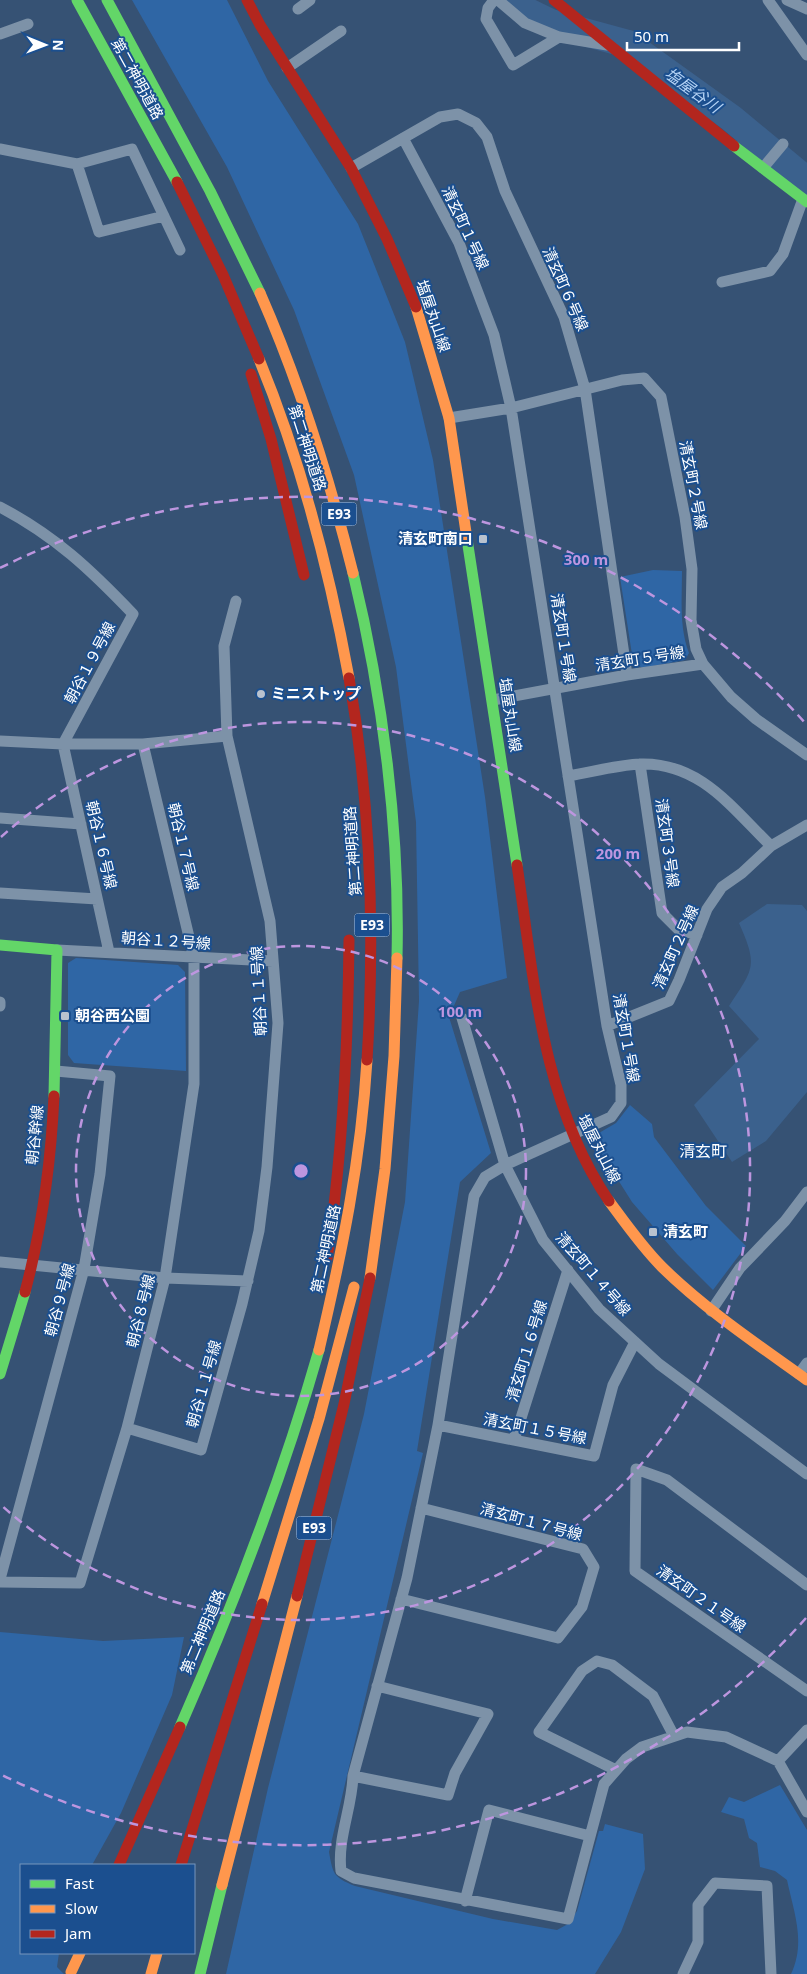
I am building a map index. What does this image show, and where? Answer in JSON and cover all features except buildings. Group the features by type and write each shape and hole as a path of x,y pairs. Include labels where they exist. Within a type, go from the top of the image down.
{"main road":[{"name":"第二神明道路","path":"77,0 178,185 236,301 265,371 307,494 341,626 357,725 366,807 372,942 370,1016 360,1138 347,1224 320,1347 284,1465 230,1610 119,1864"},
{"name":"第二神明道路","path":"106,0 229,226 278,333 318,445 350,556 377,688 393,818 397,884 398,950 392,1075 383,1177 369,1280 343,1412 200,1974"},
{"name":"塩屋丸山線","path":"247,0 287,68 351,168 387,238 416,307 449,418 536,990 556,1087 572,1135 604,1193 634,1236 660,1266 711,1311 803,1377"},
{"path":"554,0 608,46 805,201"},
{"path":"178,185 225,301 259,396 304,575"},
{"path":"299,1416 328,1249 339,1157 346,1056 349,940"},
{"path":"0,944 57,950"},
{"name":"朝谷幹線","path":"0,1374 32,1264 47,1173 56,1071 57,950"},
{"name":"第二神明道路","path":"361,1253 382,1146 392,1075"},
{"name":"E93","path":"181,1864 319,1419 358,1271"},
{"path":"71,1972 80,1954"},
{"path":"152,1974 157,1954"}],"street":[{"path":"298,9 310,0"},
{"path":"494,0 488,8 486,19 513,65 559,37"},
{"path":"498,0 525,23 559,37 608,46"},
{"path":"768,0 807,55"},
{"path":"786,0 807,9"},
{"path":"0,34 28,24"},
{"path":"287,68 341,31"},
{"name":"清玄町６号線","path":"351,168 440,117 458,114 476,123 487,137 504,191 564,317 585,389 628,675"},
{"name":"清玄町１号線","path":"404,138 460,243 494,335 511,408 607,1026 620,1085 620,1103 611,1117 505,1165 485,1177 474,1196 438,1425 421,1508 401,1599 353,1776 339,1855 341,1871 354,1878 466,1900"},
{"path":"763,168 783,144"},
{"path":"0,149 77,164 132,149 180,250"},
{"path":"77,164 99,232 164,216"},
{"path":"722,282 770,271 783,254 805,201"},
{"name":"清玄町２号線","path":"449,418 511,408 622,380 644,378 661,397 685,517 692,569 691,620 696,649 704,664 731,697 756,719 807,754"},
{"name":"朝谷１９号線","path":"0,507 36,526 86,566 133,614 63,744"},
{"name":"朝谷１１号線","path":"127,1428 201,1450 248,1281 259,1231 274,1090 278,1023 270,921 226,736 224,646 236,601"},
{"name":"清玄町５号線","path":"493,700 628,675 704,664"},
{"path":"0,740 63,744 143,744 226,736"},
{"name":"朝谷１６号線","path":"63,744 109,952"},
{"name":"朝谷１７号線","path":"143,744 194,958"},
{"path":"568,776 640,764 674,767 704,781 771,846"},
{"name":"清玄町３号線","path":"640,764 662,912 678,929 698,935"},
{"path":"0,818 81,824"},
{"name":"清玄町２号線","path":"607,1026 669,1001 698,935 707,909 722,887 742,873 771,846 807,825"},
{"path":"0,893 98,899"},
{"name":"朝谷１２号線","path":"57,950 273,961"},
{"name":"朝谷８号線","path":"0,1580 80,1583 127,1428 165,1278 194,1084 194,958"},
{"name":"清玄町１４号線","path":"462,1018 505,1165 543,1240 599,1309 659,1364 807,1474"},
{"name":"朝谷９号線","path":"0,1580 84,1269 100,1174 110,1076 56,1071"},
{"path":"711,1311 740,1268 785,1221 807,1192"},
{"path":"0,1262 165,1278 248,1281"},
{"name":"清玄町１６号線","path":"514,1440 568,1270"},
{"name":"清玄町１５号線","path":"438,1425 594,1456 613,1385 635,1342"},
{"path":"803,1377 807,1363"},
{"name":"清玄町２１号線","path":"807,1585 667,1480 636,1469 635,1571 807,1691"},
{"name":"清玄町１７号線","path":"401,1599 558,1638 582,1607 594,1567 583,1549 421,1508"},
{"path":"616,1770 539,1732 582,1671 596,1661 612,1665 653,1696 674,1736"},
{"path":"353,1776 448,1795 455,1773 488,1714 377,1686"},
{"path":"778,1761 807,1730"},
{"path":"590,1836 489,1810 466,1900 568,1919 604,1784 626,1759 642,1747 687,1732 726,1736 778,1761 807,1812"},
{"path":"683,1974 698,1942 698,1905 715,1883 767,1886 771,1974"}],"shaded area":[{"path":"132,0 227,0 268,81 358,224 405,342 433,460 485,797 507,978 460,992 449,1017 491,1153 460,1182 417,1451 423,1453 329,1852 333,1870 342,1880 355,1886 493,1919 557,1930 568,1924 577,1911 599,1831 603,1831 605,1824 643,1834 645,1869 621,1932 595,1974 226,1974 268,1788 364,1414 405,1202 419,1001 416,822 396,667 354,475 294,310 227,167"},
{"path":"653,570 682,571 682,623 689,653 685,660 642,668 633,661 620,577"},
{"path":"767,904 802,905 807,911 807,1092 766,1141 732,1162 694,1105 759,1039 729,1006 744,983 751,958 739,923"},
{"path":"76,958 178,965 185,972 186,1071 74,1063 68,1055 68,963"},
{"path":"630,1105 652,1124 654,1137 706,1206 746,1246 713,1290 677,1254 632,1202 596,1145 599,1133 616,1123"},
{"path":"0,1632 103,1641 184,1637 172,1695 121,1813 93,1864 20,1864 20,1954 59,1954 57,1967 64,1974 0,1974"},
{"path":"780,1785 807,1830 807,1974 791,1974 798,1950 798,1939 787,1880 775,1871 760,1867 757,1843 749,1838 744,1819 721,1812 729,1797 744,1802"}],"waterway":[{"name":"塩屋谷川","path":"512,0 526,11 551,23 628,44 731,118 807,181"}],"traffic: fast":[{"path":"77,0 177,182"},
{"path":"107,0 210,191 260,293"},
{"path":"734,146 807,202"},
{"path":"467,539 517,865"},
{"path":"353,573 373,667 387,764 396,862 397,958"},
{"path":"0,945 57,950 54,1096"},
{"path":"0,1374 25,1292"},
{"path":"180,1727 256,1541 305,1398 319,1350"},
{"path":"200,1974 222,1885"}],"traffic: slow":[{"path":"260,293 301,396 334,502 353,573"},
{"path":"416,307 449,418 467,539"},
{"path":"259,359 301,476 323,556 349,678"},
{"path":"370,1278 385,1169 394,1056 397,958"},
{"path":"319,1350 355,1170 367,1060"},
{"path":"609,1201 634,1235 679,1283 732,1326 807,1380"},
{"path":"262,1604 319,1419 354,1287"},
{"path":"222,1885 297,1596"},
{"path":"71,1972 80,1954"},
{"path":"151,1974 157,1954"}],"traffic: jam":[{"path":"247,0 260,25 351,168 387,239 416,307"},
{"path":"554,0 734,146"},
{"path":"177,182 223,275 259,359"},
{"path":"251,374 271,439 304,575"},
{"path":"349,678 362,773 369,869 371,964 367,1060"},
{"path":"517,865 536,996 555,1082 569,1123 587,1163 609,1201"},
{"path":"327,1258 337,1179 344,1099 349,940"},
{"path":"25,1292 45,1195 54,1096"},
{"path":"297,1596 344,1404 370,1278"},
{"path":"181,1864 262,1604"},
{"path":"119,1864 180,1727"}],"place":[{"name":"清玄町南口","path":"483,539"},
{"name":"ミニストップ","path":"261,694"},
{"name":"朝谷西公園","path":"65,1016"},
{"name":"清玄町","path":"653,1232"}],"district":[{"name":"清玄町","path":"703,1151"}]}
